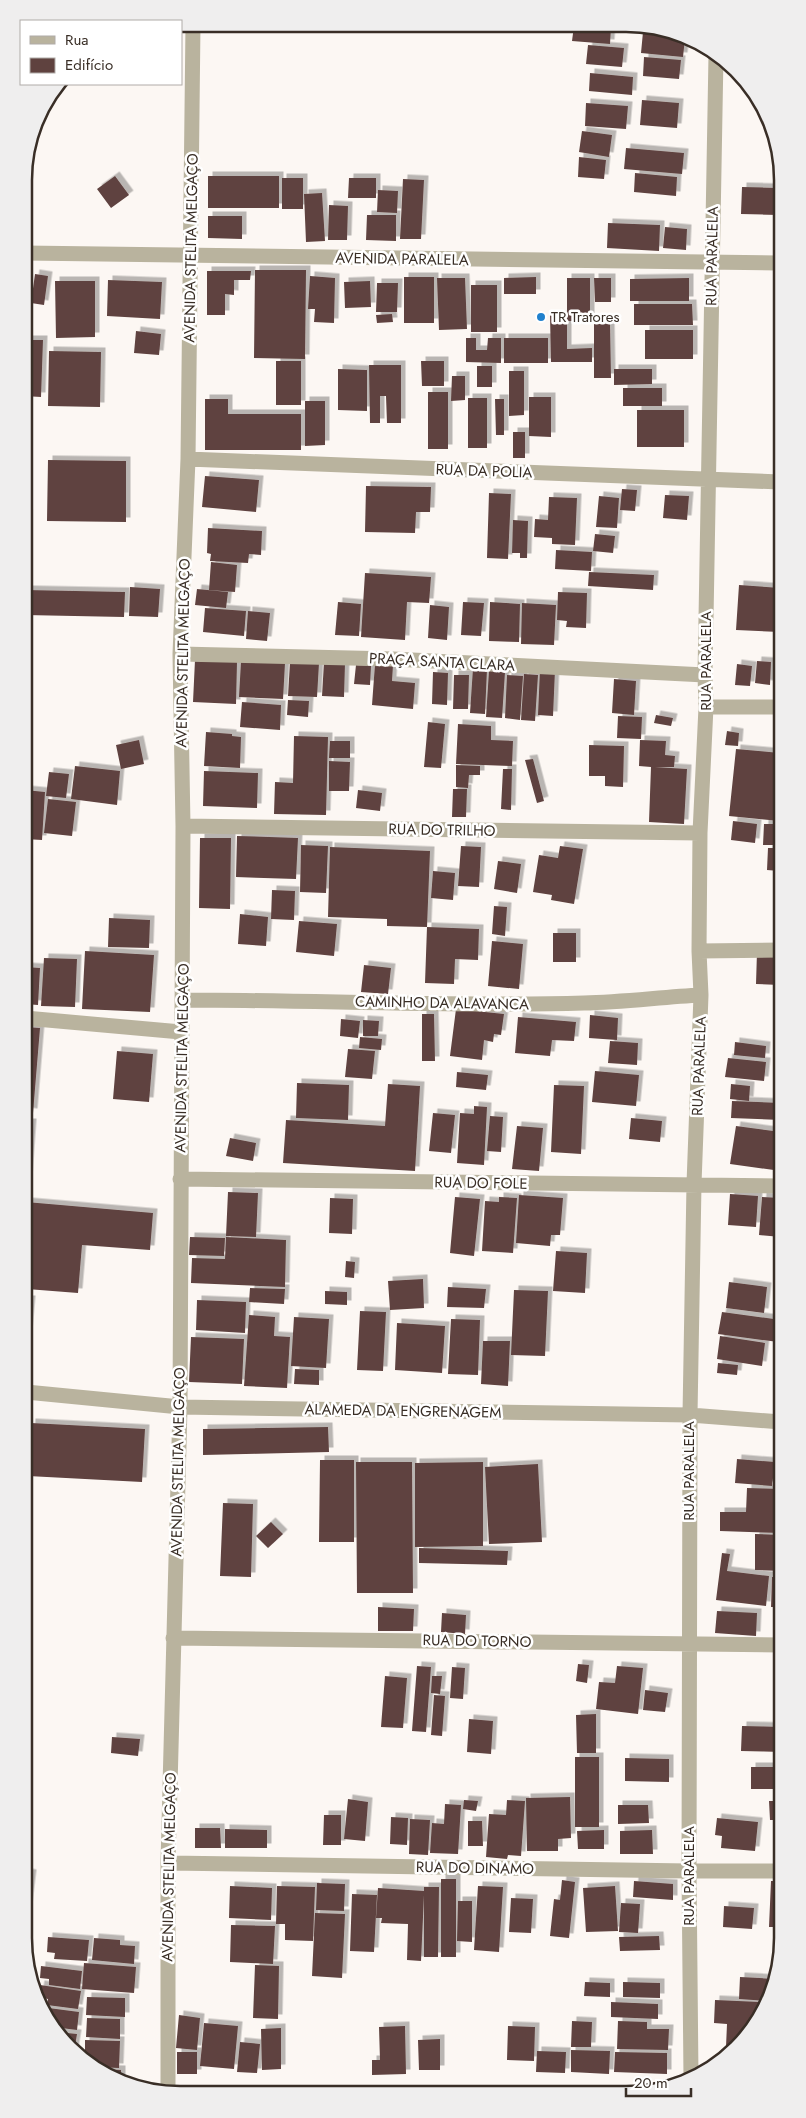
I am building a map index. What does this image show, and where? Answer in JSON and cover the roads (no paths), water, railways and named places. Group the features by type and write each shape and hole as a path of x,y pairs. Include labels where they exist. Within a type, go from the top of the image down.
{"street":[{"name":"AVENIDA STELITA MELGAÇO","path":"168,2085 168,1863 180,1407 183,826 180,654 188,459 194,33"},
{"name":"RUA PARALELA","path":"691,2070 688,1643 690,1415 694,1184 701,995 699,951 700,833 706,707 716,63"},
{"name":"AVENIDA PARALELA","path":"33,253 190,257 774,263"},
{"name":"RUA DA POLIA","path":"188,459 774,482"},
{"name":"PRAÇA SANTA CLARA","path":"180,654 392,659 705,675"},
{"path":"706,707 774,707"},
{"name":"RUA DO TRILHO","path":"183,826 700,833"},
{"path":"699,951 774,950"},
{"name":"CAMINHO DA ALAVANCA","path":"182,1000 482,1004 586,1003 701,995"},
{"path":"33,1019 181,1032"},
{"name":"RUA DO FOLE","path":"180,1179 773,1186"},
{"name":"ALAMEDA DA ENGRENAGEM","path":"32,1393 180,1407 690,1415 773,1421"},
{"name":"RUA DO TORNO","path":"173,1638 773,1645"},
{"name":"RUA DO DINAMO","path":"168,1863 773,1871"}],"place":[{"name":"TR Tratores","path":"541,317"}]}
